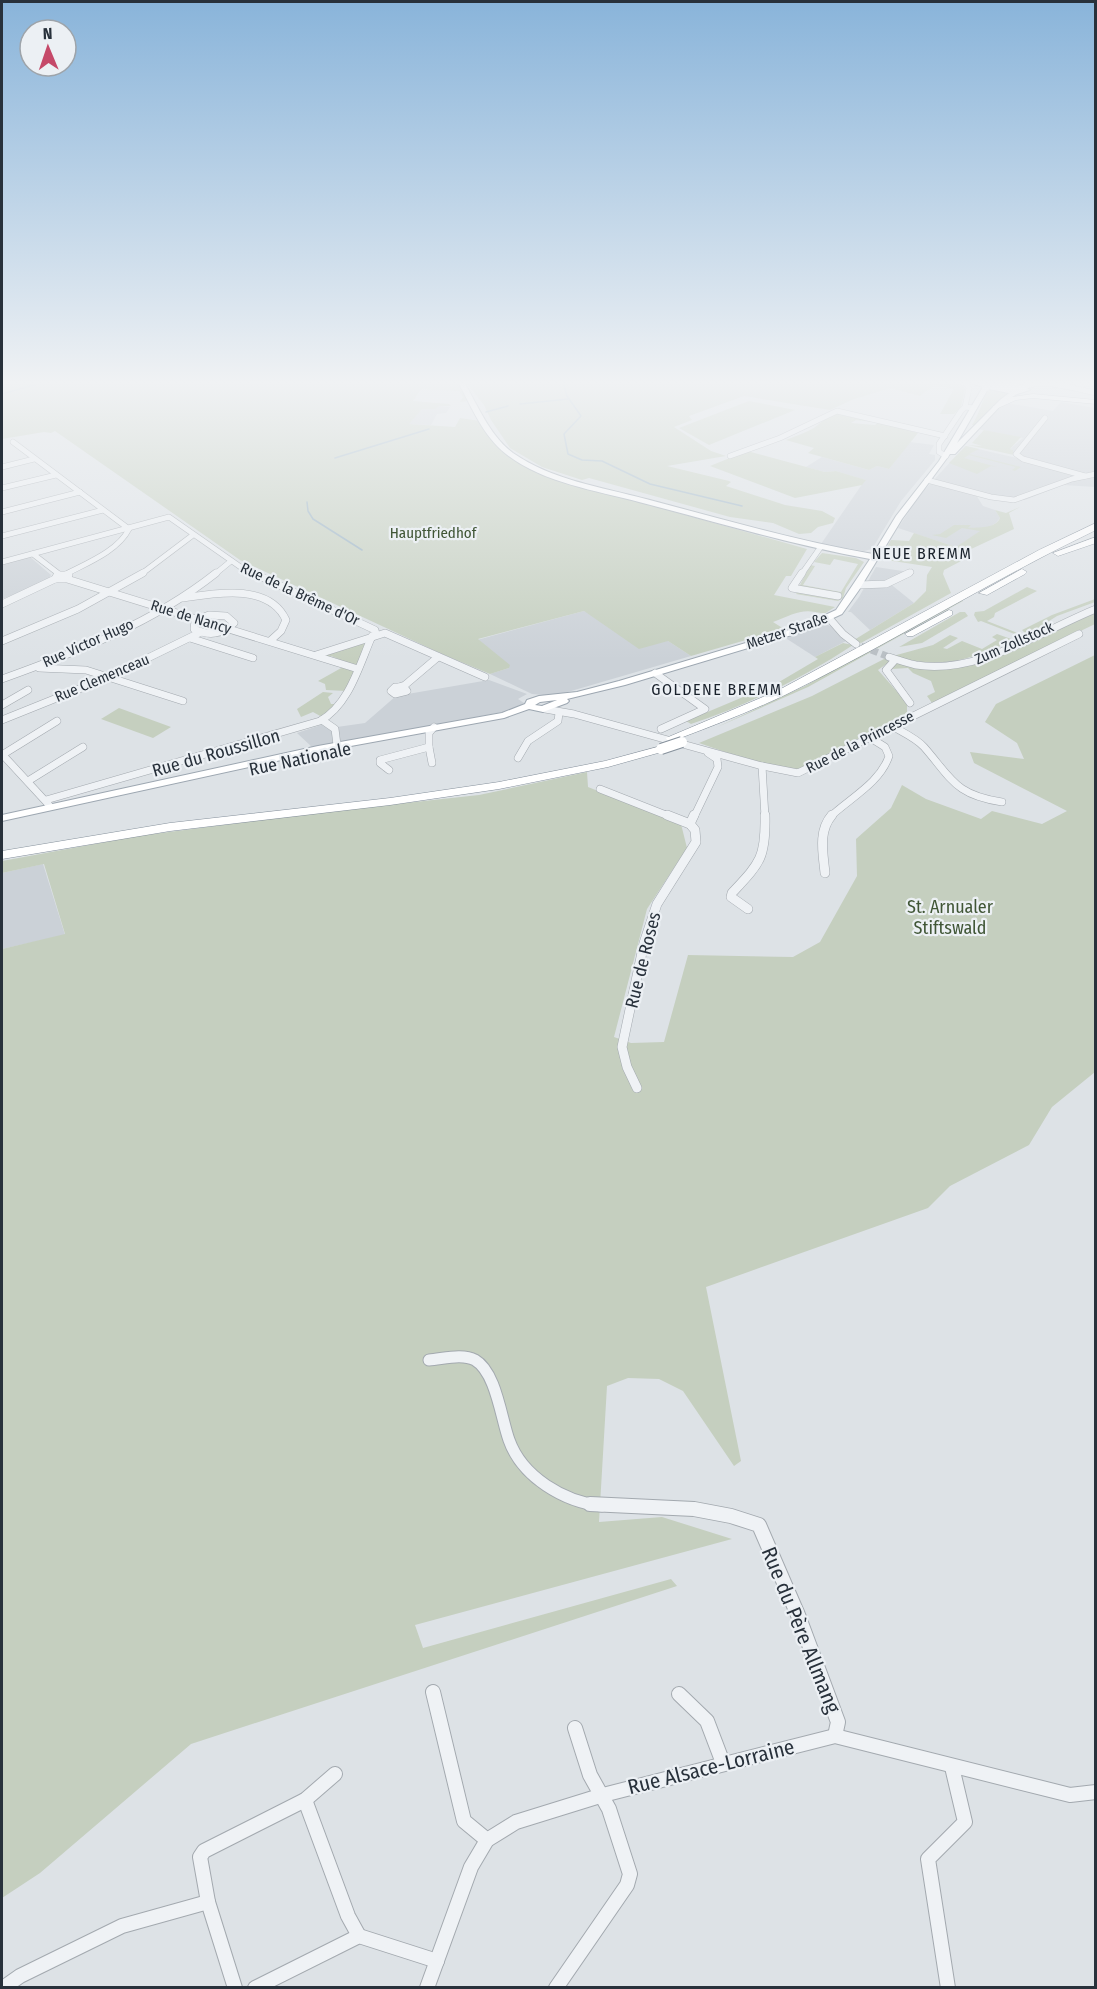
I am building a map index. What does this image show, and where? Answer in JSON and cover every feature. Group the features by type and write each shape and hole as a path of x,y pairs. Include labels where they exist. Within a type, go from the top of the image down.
{"highway":[{"path":"684,737 795,688 1003,572 1095,526"},
{"path":"2,855 170,827 489,789 584,770 684,737 811,688 1095,534"},
{"path":"1058,553 1095,540"},
{"path":"2,849 170,820 399,794 507,779 657,746"}],"main road":[{"path":"554,475 820,548 875,557"},
{"name":"Metzer Straße","path":"545,707 788,633 829,618 843,608 895,522 931,475"},
{"name":"Metzer Straße","path":"545,707 622,683"},
{"name":"Rue Nationale","path":"2,818 53,805 103,800 340,744 431,730 545,707"}],"street":[{"path":"2,488 56,475 128,528"},
{"path":"1081,475 1085,476"},
{"path":"927,480 991,497 1014,500 1091,475"},
{"path":"2,512 80,492"},
{"path":"2,536 103,510"},
{"name":"Rue de la Brême d'Or","path":"128,528 169,517 231,561 375,630 374,635 316,655"},
{"path":"2,562 128,528"},
{"path":"2,604 62,576 115,545 128,534 128,528"},
{"path":"2,641 50,622 111,592 158,563 193,535"},
{"path":"820,548 792,588 838,596"},
{"name":"Rue de Nancy","path":"33,554 62,576 316,655"},
{"name":"Rue Victor Hugo","path":"2,679 103,638 162,608 206,581 231,561"},
{"path":"858,585 886,584 911,572"},
{"path":"257,597 273,583"},
{"path":"177,599 220,593 257,597 278,606 285,615 283,628 270,641"},
{"name":"Zum Zollstock","path":"910,703 886,670 892,659 933,666 970,663 1095,609"},
{"path":"201,632 193,626 198,619 215,615 226,616 233,620 229,629"},
{"path":"829,618 843,634 856,644"},
{"name":"Rue Clemenceau","path":"2,720 109,677 201,632 219,632 229,629"},
{"path":"374,635 387,634 484,676"},
{"name":"Rue de la Princesse","path":"545,707 762,766 798,773 1079,634"},
{"name":"Rue du Roussillon","path":"53,805 322,720 337,710 342,703 374,635"},
{"path":"190,638 254,658"},
{"path":"316,655 358,669"},
{"path":"403,689 427,670 438,657"},
{"path":"30,669 77,669 183,701"},
{"path":"655,673 705,710 661,729"},
{"path":"2,705 28,690"},
{"path":"518,758 525,744 558,721 545,707"},
{"path":"322,720 335,729 340,744"},
{"path":"53,805 2,754 57,721"},
{"path":"891,726 922,745 945,775 962,789 983,799 1002,802"},
{"path":"431,730 429,747 432,763"},
{"path":"825,873 826,821 834,812 861,793 887,762 888,753 885,747 869,737"},
{"path":"28,781 83,747"},
{"path":"389,770 380,763 380,760 429,747"},
{"name":"Rue de Roses","path":"637,1088 622,1047 652,913 696,842 695,830 690,824 718,767 717,759 702,749"},
{"path":"748,909 731,897 761,859 764,838 762,766"},
{"path":"600,789 690,824"},
{"name":"Rue du Père Allmang","path":"429,1360 466,1358 476,1360 482,1366 501,1408 513,1450 524,1465 556,1493 568,1500 607,1506 685,1508 730,1514 759,1525 798,1615 838,1722 835,1736"},
{"path":"433,1692 464,1821 487,1840"},
{"path":"679,1694 707,1721 723,1763"},
{"path":"556,1988 627,1886 630,1874 603,1795 590,1775 574,1728"},
{"name":"Rue Alsace-Lorraine","path":"427,1988 471,1867 487,1840 516,1822 603,1795 835,1736 1070,1795 1095,1792"},
{"path":"948,1988 928,1859 965,1822 952,1767"},
{"path":"235,1988 208,1902 200,1857 204,1851 305,1800 335,1774"},
{"path":"305,1800 348,1916 359,1936"},
{"path":"3,1988 20,1976 122,1926 208,1902"},
{"path":"255,1988 359,1936 437,1960"}],"shaded area":[{"path":"848,475 923,475 901,501 872,549 864,551 821,544 865,480"},
{"path":"939,475 1095,475 1095,487 1063,485 1025,500 1005,501 976,495 983,506 995,510 1000,518 996,523 956,547 898,528 920,495"},
{"path":"29,556 51,575 48,581 2,599 2,563"},
{"path":"876,567 909,572 888,582 914,603 870,630 851,612 848,612"},
{"path":"584,611 668,641 691,656 554,696 532,694 490,674 509,668 477,640"},
{"path":"825,624 831,626 846,641 815,657 784,637"},
{"path":"489,680 527,694 518,699 524,703 512,710 314,749 297,733 324,724 330,728 365,723 396,696"},
{"path":"43,864 65,935 2,949 2,873"}],"green space":[{"name":"Hauptfriedhof","path":"118,475 552,475 572,483 807,549 791,576 786,576 774,595 835,607 824,614 804,611 793,614 773,622 784,629 691,656 668,641 639,649 584,611 478,639 510,665 509,668 490,674 240,560"},
{"path":"566,475 703,475 731,482 726,486 785,505 822,511 835,518 833,523 818,527 811,533 799,534 773,523 730,517 589,478 582,480"},
{"path":"733,475 849,475 866,480 862,485 795,498"},
{"path":"1020,507 1009,513 1014,529 969,550 965,559 944,570 943,574 951,593 861,643 854,640 914,603 926,591 927,575 932,567 880,559 891,540 909,541 914,533 956,547 980,531 962,528 946,538 932,535 940,534 954,525 971,525 968,528 991,526 1000,518 995,510 1006,513"},
{"path":"822,553 856,558 864,562 846,588 843,598 838,601 796,594 799,590 797,584 800,585 810,565 815,566 803,585 841,592 858,564 834,559 830,565 814,562"},
{"path":"1027,587 1037,591 995,613 994,617 987,621 1015,632 1019,635 1018,637 981,621 978,622 974,615 975,612 984,611"},
{"path":"1095,599 1095,602 1057,616 1027,635 1022,630 1052,615"},
{"path":"962,600 808,687 715,728 805,686"},
{"path":"960,612 965,612 968,616 922,643 899,647"},
{"path":"1095,612 1095,624 932,703 927,696 935,692 931,681 913,673 908,668 891,669 896,663 942,669 972,665"},
{"path":"997,634 1014,640 969,658 955,661 926,662 893,656 933,645 950,635 958,638 943,648 947,649 962,641 982,649 997,640 992,637"},
{"path":"368,639 356,666 331,656 327,658 322,656"},
{"path":"843,643 853,645 775,690 712,717 691,724 686,721 779,682 818,659 815,657"},
{"name":"St. Arnualer Stiftswald","path":"1095,655 1095,1072 1052,1107 1029,1145 950,1186 928,1208 706,1287 741,1461 734,1466 683,1391 659,1379 628,1378 607,1386 599,1522 662,1517 732,1539 415,1625 423,1648 671,1579 677,1586 191,1744 40,1873 2,1898 2,949 65,934 44,864 2,873 2,861 138,836 479,795 587,772 588,787 681,824 687,848 647,909 614,1037 631,1043 664,1042 688,955 793,957 820,942 857,876 856,839 891,808 902,785 926,799 981,819 992,811 1042,824 1067,811 974,763 970,752 1024,759 1017,743 985,722 996,704"},
{"path":"886,658 889,662 878,670 907,703 907,713 800,769 792,771 699,743 812,696"},
{"path":"343,667 355,670 346,691 326,690 325,684 318,681"},
{"path":"323,692 333,693 328,697 331,704 335,704 322,717 313,712 301,717 297,709"},
{"path":"119,708 171,727 153,738 101,719"}],"waterway":[{"path":"631,475 650,484 742,506"},
{"path":"307,502 308,511 313,519 362,550"}],"tunnel":[{"path":"861,646 889,657"}],"district":[{"name":"NEUE BREMM","path":"922,553"},
{"name":"GOLDENE BREMM","path":"717,689"}]}
